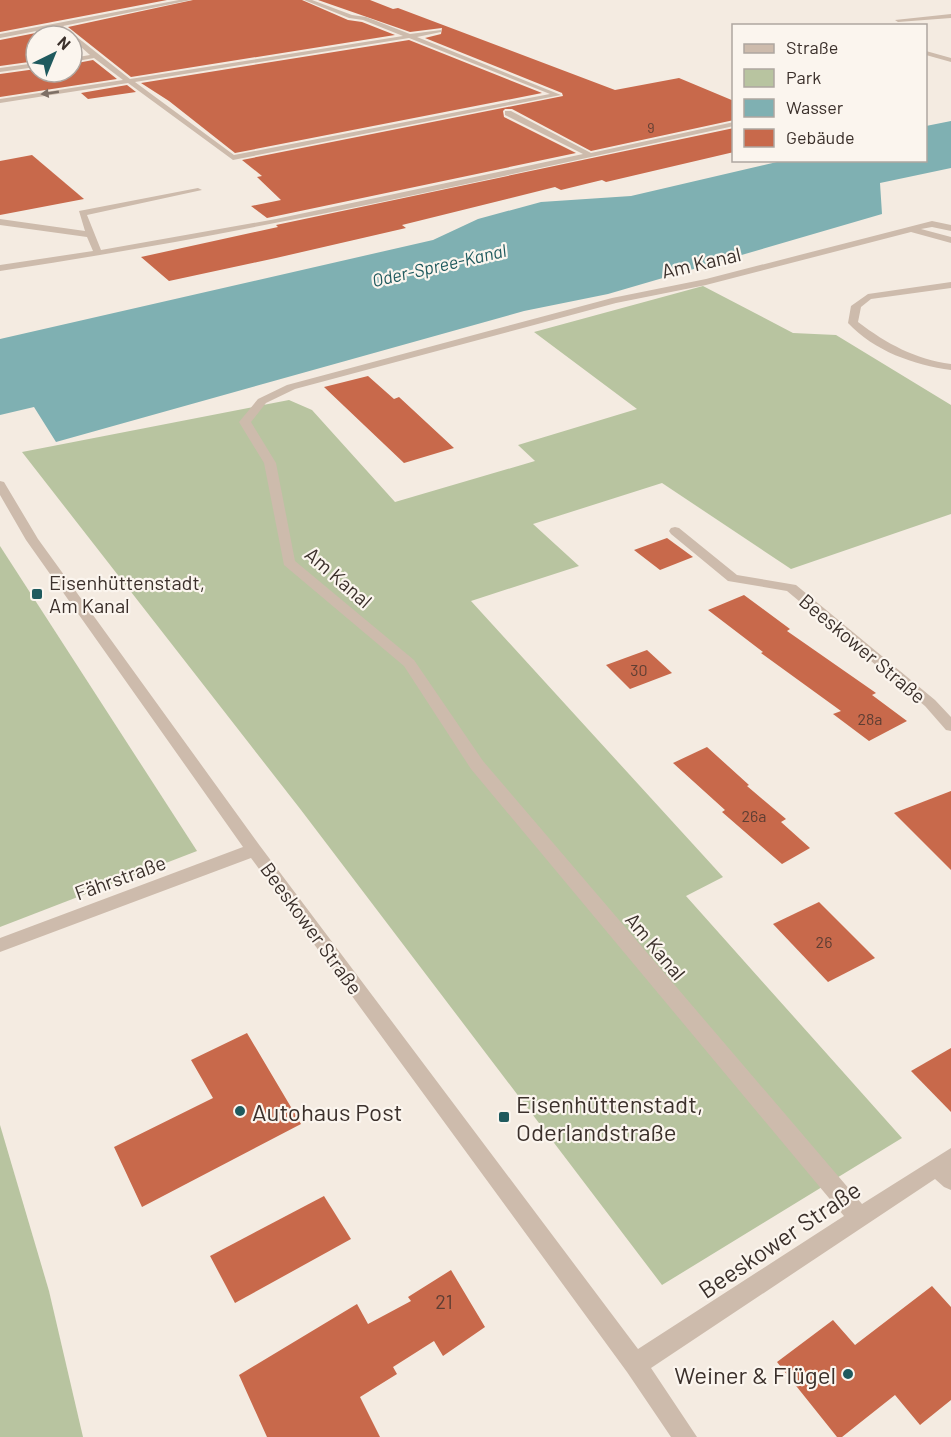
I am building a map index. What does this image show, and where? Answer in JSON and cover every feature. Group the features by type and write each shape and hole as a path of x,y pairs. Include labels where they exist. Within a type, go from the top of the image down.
{"street":[{"path":"63,24 188,0"},
{"path":"84,47 233,158 558,95 364,18 351,17 306,0"},
{"path":"903,24 898,20 951,16"},
{"path":"0,36 24,31"},
{"path":"0,101 439,31"},
{"path":"927,53 951,60"},
{"path":"84,58 95,56"},
{"path":"0,70 24,67"},
{"path":"508,113 590,155"},
{"path":"0,268 98,254 273,221 732,124"},
{"path":"98,254 82,213 198,190"},
{"path":"0,222 91,235"},
{"name":"Am Kanal","path":"860,1218 477,765 409,663 289,562 270,464 245,422 262,401 291,387 615,300 706,282 932,224 951,228"},
{"name":"Am Kanal","path":"913,230 951,240"},
{"path":"951,285 868,297 856,306 853,323 877,342 906,357 951,367"},
{"name":"Beeskower Straße","path":"0,485 32,540 254,850 635,1364 685,1437"},
{"name":"Beeskower Straße","path":"675,531 733,578 790,588 930,704 951,726"},
{"name":"Fährstraße","path":"0,945 254,850"},
{"name":"Beeskower Straße","path":"635,1364 668,1345 860,1218 946,1168"}],"green space":[{"path":"703,286 793,333 836,335 951,405 951,514 791,569 662,483 533,524 579,566 471,601 723,877 686,896 902,1138 662,1285 301,810 22,452 289,400 312,410 395,502 535,461 518,445 637,409 534,332"},
{"path":"0,546 197,851 0,927"},
{"path":"0,1125 49,1291 83,1437 0,1437"}],"water":[{"name":"Oder-Spree-Kanal","path":"951,121 951,168 880,183 882,214 608,294 524,311 56,442 34,407 0,415 0,339 433,240 478,219 541,202 631,196 777,162 927,162 927,126"}],"building":[{"path":"0,0 167,0 42,24 24,24 24,27 0,32"},
{"path":"193,0 302,0 348,20 362,22 395,35 131,77 84,40 84,24 82,24"},
{"path":"318,0 370,0 393,9 398,8 615,90 679,78 732,100 732,120 591,151 512,109 505,109 504,117 576,153 267,218 251,206 281,200 257,177 262,176 242,160 563,96 562,93 425,38 441,34 442,28 410,32"},
{"path":"24,35 24,63 0,66 0,40"},
{"path":"409,40 542,93 235,153 169,101 141,83"},
{"path":"93,60 117,79 0,97 0,74 24,71 24,84 84,84 84,62"},
{"path":"127,85 136,92 88,99 81,93"},
{"path":"732,128 732,152 606,182 602,180 561,190 555,187 402,225 406,228 276,258 169,281 141,257 278,227 276,225"},
{"path":"32,155 84,199 0,215 0,161"},
{"path":"368,376 394,399 399,397 454,448 404,463 324,387"},
{"path":"667,538 693,557 660,570 634,550"},
{"path":"744,595 790,629 787,631 876,693 872,695 907,721 869,741 833,714 841,711 761,653 763,652 708,610"},
{"path":"647,650 672,673 630,689 606,665"},
{"path":"707,747 749,785 747,786 786,819 781,822 810,848 782,864 722,812 725,810 673,763"},
{"path":"951,791 951,870 894,813"},
{"path":"819,902 875,958 828,982 773,924"},
{"name":"Autohaus Post","path":"247,1033 301,1124 142,1207 114,1147 213,1098 191,1060"},
{"path":"951,1048 951,1112 911,1071"},
{"path":"324,1196 351,1239 235,1303 210,1256"},
{"path":"451,1270 485,1327 443,1356 434,1341 393,1367 397,1374 360,1397 380,1437 267,1437 239,1375 357,1304 368,1324 411,1301 408,1297"},
{"path":"932,1286 951,1307 951,1400 920,1425 895,1395 842,1437 837,1437 777,1362 833,1320 855,1345"}],"place":[{"name":"Eisenhüttenstadt, Am Kanal","path":"37,594"},
{"name":"Autohaus Post","path":"240,1111"},
{"name":"Eisenhüttenstadt, Oderlandstraße","path":"504,1117"},
{"name":"Weiner & Flügel","path":"848,1374"}]}
